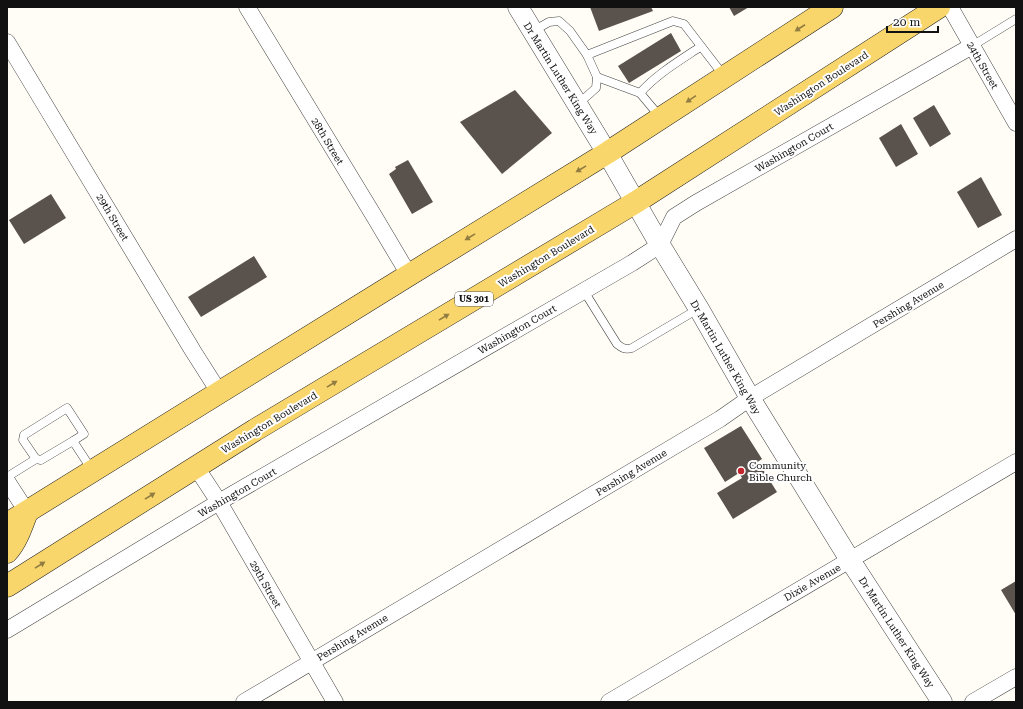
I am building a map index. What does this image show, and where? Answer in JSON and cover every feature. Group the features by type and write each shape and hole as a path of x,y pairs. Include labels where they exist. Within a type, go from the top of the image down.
{"main road":[{"path":"7,524 607,153 832,7"},
{"name":"Washington Boulevard","path":"7,586 255,430 636,202 939,7"},
{"path":"7,552 20,530 27,512"}],"street":[{"name":"28th Street","path":"247,7 409,275"},
{"name":"Dr Martin Luther King Way","path":"518,7 578,104 750,398 850,560 942,702"},
{"name":"24th Street","path":"950,7 1016,123"},
{"name":"29th Street","path":"7,42 193,352 219,392"},
{"name":"Washington Court","path":"7,630 219,502 632,263 660,245 674,217 972,46"},
{"name":"Pershing Avenue","path":"244,702 720,419 750,398 1016,239"},
{"name":"Dixie Avenue","path":"609,702 1016,462"},
{"name":"29th Street","path":"196,467 219,502 335,702"},
{"path":"7,480 27,512"},
{"path":"973,702 1016,677"}],"lane":[{"name":"Washington Court","path":"972,46 1016,19"},
{"path":"532,31 549,22 559,21 570,31 587,54 598,77 596,88 578,104"},
{"path":"587,54 673,21 684,24 724,77"},
{"path":"640,93 650,82 700,46"},
{"path":"598,77 640,93 662,118"},
{"path":"584,291 617,344 621,348 626,349 632,348 699,309"},
{"path":"7,477 36,459 41,460 84,434 67,408 24,435 23,440 36,459"},
{"path":"73,441 92,471"}],"building":[{"path":"590,7 651,7 653,11 599,31"},
{"path":"729,7 749,7 734,16"},
{"path":"671,33 681,51 629,83 618,66"},
{"path":"515,90 552,133 502,174 460,122"},
{"path":"934,105 951,134 930,147 913,118"},
{"path":"901,124 918,154 896,167 879,138"},
{"path":"408,160 433,202 412,214 389,174 396,169 395,167"},
{"path":"981,177 1002,215 978,228 957,192"},
{"path":"51,194 66,218 24,244 9,220"},
{"path":"254,256 267,277 201,317 188,297"},
{"name":"Community Bible Church","path":"741,426 762,459 756,463 759,469 762,468 777,492 733,519 717,493 742,478 739,473 725,482 704,448"},
{"path":"1016,581 1016,615 1001,590"}],"place":[{"name":"Community Bible Church","path":"741,471"}]}
